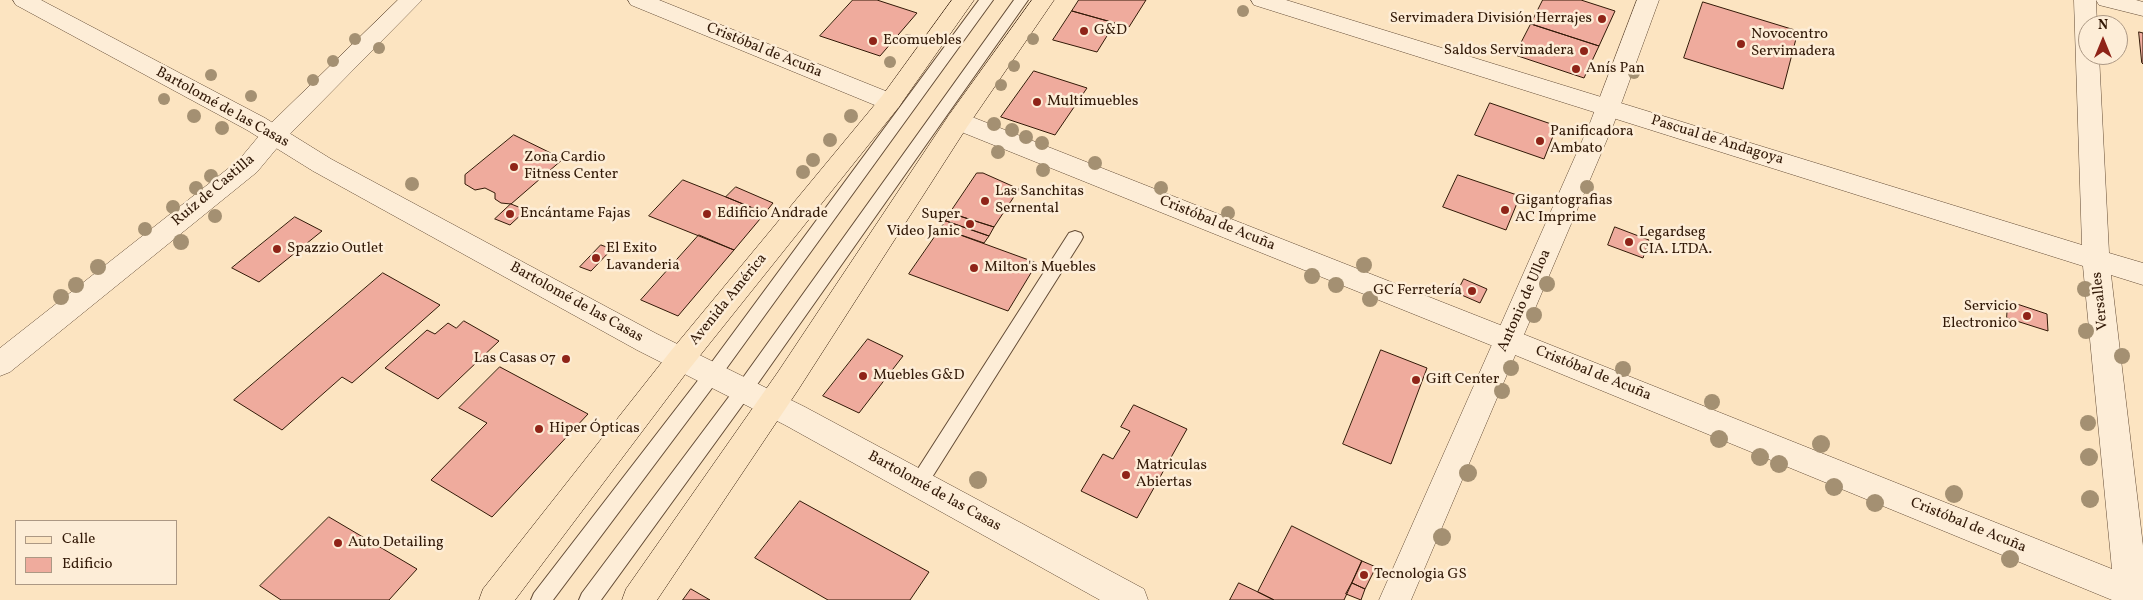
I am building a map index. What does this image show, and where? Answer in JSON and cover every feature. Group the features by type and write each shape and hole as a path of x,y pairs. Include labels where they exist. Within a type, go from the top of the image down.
{"main road":[{"name":"Avenida América","path":"495,600 680,360 890,102 963,0"},
{"path":"638,600 771,404 958,121 1043,0"}],"street":[{"name":"Ruíz de Castilla","path":"0,364 248,166 273,136 411,0"},
{"name":"Cristóbal de Acuña","path":"639,0 890,102"},
{"name":"Pascual de Andagoya","path":"1262,0 2096,261 2143,274"},
{"name":"Antonio de Ulloa","path":"1396,600 1608,107 1648,0"},
{"name":"Versalles","path":"2085,0 2096,261 2133,596"},
{"path":"2107,0 2143,9"},
{"name":"Bartolomé de las Casas","path":"27,1 256,124 322,165 680,360 771,404 1132,600"},
{"name":"Cristóbal de Acuña","path":"958,121 1508,340 2067,566 2133,596"}],"lane":[{"path":"541,600 712,375 986,0"},
{"path":"589,600 743,391 1021,0"},
{"path":"918,484 1074,237"}],"building":[{"path":"853,0 877,0 917,13 880,56 820,36"},
{"path":"1079,0 1146,0 1129,27 1072,11"},
{"path":"1543,0 1581,0 1615,11 1599,46 1531,24"},
{"name":"Novocentro Servimadera","path":"1703,2 1798,31 1783,89 1684,58"},
{"name":"G&D","path":"1072,11 1115,23 1097,52 1053,40"},
{"path":"1531,24 1599,46 1584,78 1515,55"},
{"path":"2139,32 2143,33 2143,64 2142,63"},
{"path":"1034,71 1087,88 1055,135 1001,117"},
{"path":"1490,103 1557,126 1544,159 1475,135"},
{"name":"Zona Cardio Fitness Center","path":"514,135 563,159 511,204 501,203 495,199 495,193 485,188 475,190 465,184 465,175"},
{"name":"Las Sanchitas Sernental","path":"977,173 983,173 1019,189 994,227 950,213"},
{"path":"1458,175 1520,196 1506,230 1443,207"},
{"name":"Edificio Andrade","path":"683,180 765,213 734,250 649,216"},
{"path":"736,187 773,203 765,213 726,197"},
{"name":"Encántame Fajas","path":"511,204 526,210 510,225 495,219"},
{"name":"Super Video Janic","path":"950,213 994,227 989,236 946,221"},
{"name":"Spazzio Outlet","path":"295,217 322,231 259,282 232,268"},
{"path":"946,221 989,236 984,243 941,228"},
{"name":"Legardseg CIA. LTDA.","path":"1615,227 1649,240 1643,258 1608,245"},
{"name":"Milton's Muebles","path":"941,228 1037,263 1008,311 909,274"},
{"path":"699,235 734,250 678,316 641,300"},
{"name":"El Exito Lavanderia","path":"601,245 612,249 591,271 580,267"},
{"path":"383,273 440,305 352,383 342,377 282,430 234,400"},
{"name":"GC Ferretería","path":"1464,279 1487,289 1480,303 1457,293"},
{"name":"Servicio Electronico","path":"2008,301 2047,314 2048,331 2007,318"},
{"path":"464,321 499,341 438,399 385,368 427,330 435,334 448,323 456,328"},
{"name":"Muebles G&D","path":"868,339 903,356 859,413 823,396"},
{"path":"1381,350 1427,368 1391,464 1343,444"},
{"path":"500,367 588,414 492,517 431,480 487,423 459,408"},
{"name":"Matriculas Abiertas","path":"1134,405 1187,429 1137,518 1081,491 1103,454 1113,459 1130,431 1121,427"},
{"path":"800,501 929,572 910,600 828,600 755,558"},
{"name":"Auto Detailing","path":"329,517 417,569 389,600 281,600 260,586"},
{"path":"1292,526 1362,561 1344,600 1274,600 1258,592"},
{"name":"Tecnologia GS","path":"1362,561 1376,567 1365,589 1352,583"},
{"path":"1239,583 1258,592 1274,600 1230,600"},
{"path":"1352,583 1365,589 1361,600 1346,594"},
{"path":"691,589 710,600 683,600"}],"place":[{"name":"Servimadera División Herrajes","path":"1602,19"},
{"name":"G&D","path":"1084,31"},
{"name":"Ecomuebles","path":"873,41"},
{"name":"Novocentro Servimadera","path":"1741,44"},
{"name":"Saldos Servimadera","path":"1584,51"},
{"name":"Anís Pan","path":"1576,69"},
{"name":"Multimuebles","path":"1037,102"},
{"name":"Panificadora Ambato","path":"1540,141"},
{"name":"Zona Cardio Fitness Center","path":"514,167"},
{"name":"Las Sanchitas Sernental","path":"985,201"},
{"name":"Gigantografias AC Imprime","path":"1505,210"},
{"name":"Encántame Fajas","path":"510,214"},
{"name":"Edificio Andrade","path":"707,214"},
{"name":"Super Video Janic","path":"970,224"},
{"name":"Legardseg CIA. LTDA.","path":"1629,242"},
{"name":"Spazzio Outlet","path":"277,249"},
{"name":"El Exito Lavanderia","path":"596,258"},
{"name":"Milton's Muebles","path":"974,268"},
{"name":"GC Ferretería","path":"1472,291"},
{"name":"Servicio Electronico","path":"2027,316"},
{"name":"Las Casas 07","path":"566,359"},
{"name":"Muebles G&D","path":"863,376"},
{"name":"Gift Center","path":"1416,380"},
{"name":"Hiper Ópticas","path":"539,429"},
{"name":"Matriculas Abiertas","path":"1126,475"},
{"name":"Auto Detailing","path":"338,543"},
{"name":"Tecnologia GS","path":"1364,575"}]}
